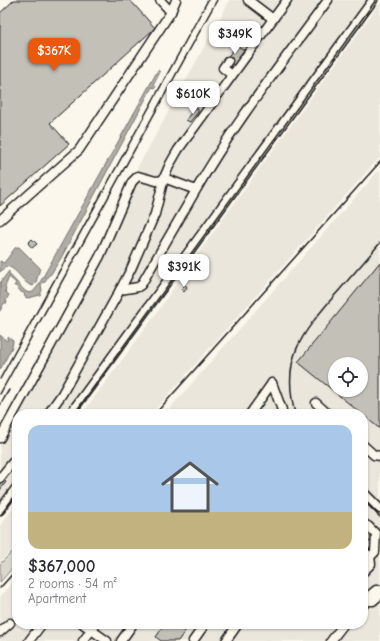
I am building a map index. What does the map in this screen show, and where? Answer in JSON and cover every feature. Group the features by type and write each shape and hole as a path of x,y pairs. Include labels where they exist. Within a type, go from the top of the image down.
{"street":[{"path":"160,0 171,12"},
{"path":"0,220 79,150 171,12 176,0"},
{"path":"248,0 273,19"},
{"path":"120,290 138,287 141,285 214,159 236,126 328,0"},
{"path":"74,409 373,0"},
{"path":"52,409 62,394 132,268 155,214 164,178 178,150 285,1"},
{"path":"228,61 223,68 232,75"},
{"path":"16,409 100,256 132,182 138,176 158,181 164,178 196,190"},
{"path":"254,409 272,383 282,409"},
{"path":"316,404 322,409"},
{"path":"0,438 12,416"},
{"path":"368,450 374,455 380,456"},
{"path":"0,478 12,463"},
{"path":"0,510 12,494"},
{"path":"368,497 380,509"},
{"path":"368,526 376,534 375,552 368,553"},
{"path":"368,558 371,564 368,567"},
{"path":"368,598 370,594 376,590 380,590"},
{"path":"368,602 373,601 380,595"},
{"path":"0,632 10,623"},
{"path":"29,641 38,629"},
{"path":"83,641 92,629"},
{"path":"96,629 107,641"},
{"path":"121,641 129,629"},
{"path":"193,641 201,629"},
{"path":"226,641 234,629"},
{"path":"332,641 340,629"}],"shaded area":[{"path":"230,0 369,0 70,409 15,409 104,245 134,174"},
{"path":"380,3 380,157 155,409 86,409 156,314 181,277"},
{"path":"158,70 160,72 154,84 156,86 155,88 152,87 61,258 45,282 42,283 40,295 28,298 25,297 24,293 14,286 16,283 9,277 5,287 5,291 9,295 6,300 7,303 4,303 0,311 0,283 9,271 9,274 25,291 29,293 33,292 38,286"},
{"path":"380,169 380,641 0,641 0,597 12,584 12,629 368,629 368,409 169,409"},
{"path":"17,247 19,247 40,268 36,282 33,286 27,283 14,270 7,266 0,272 0,261 4,263"},
{"path":"0,335 7,341 8,337 13,341 12,347 0,370"},
{"path":"12,414 12,488 0,504 0,436"},
{"path":"12,509 12,550 0,562 0,526"},
{"path":"12,552 12,569 0,582 0,564"}],"building":[{"path":"14,0 130,0 155,28 50,123 69,144 0,206 0,13"},
{"path":"237,45 244,50 239,56 240,57 235,66 226,59"},
{"path":"195,107 198,109 198,112 190,122 186,120"},
{"path":"32,239 37,244 32,248 28,243"},
{"path":"380,262 380,429 368,419 368,409 356,409 341,397 368,397 368,357 328,357 328,387 298,362"},
{"path":"185,285 187,287 184,292 181,289"},
{"path":"2,479 6,482 0,490 0,481"},
{"path":"368,534 373,538 368,543"},
{"path":"162,629 186,629 178,641 161,641 156,637"}],"railway":[{"path":"0,379 208,0"},
{"path":"0,394 217,0"},
{"path":"78,409 376,0"},
{"path":"159,409 380,162"},
{"path":"294,409 290,378 296,349 303,336 322,310 380,243"},
{"path":"0,405 9,390"},
{"path":"0,516 12,500"},
{"path":"368,505 380,517"},
{"path":"0,588 12,575"}]}
